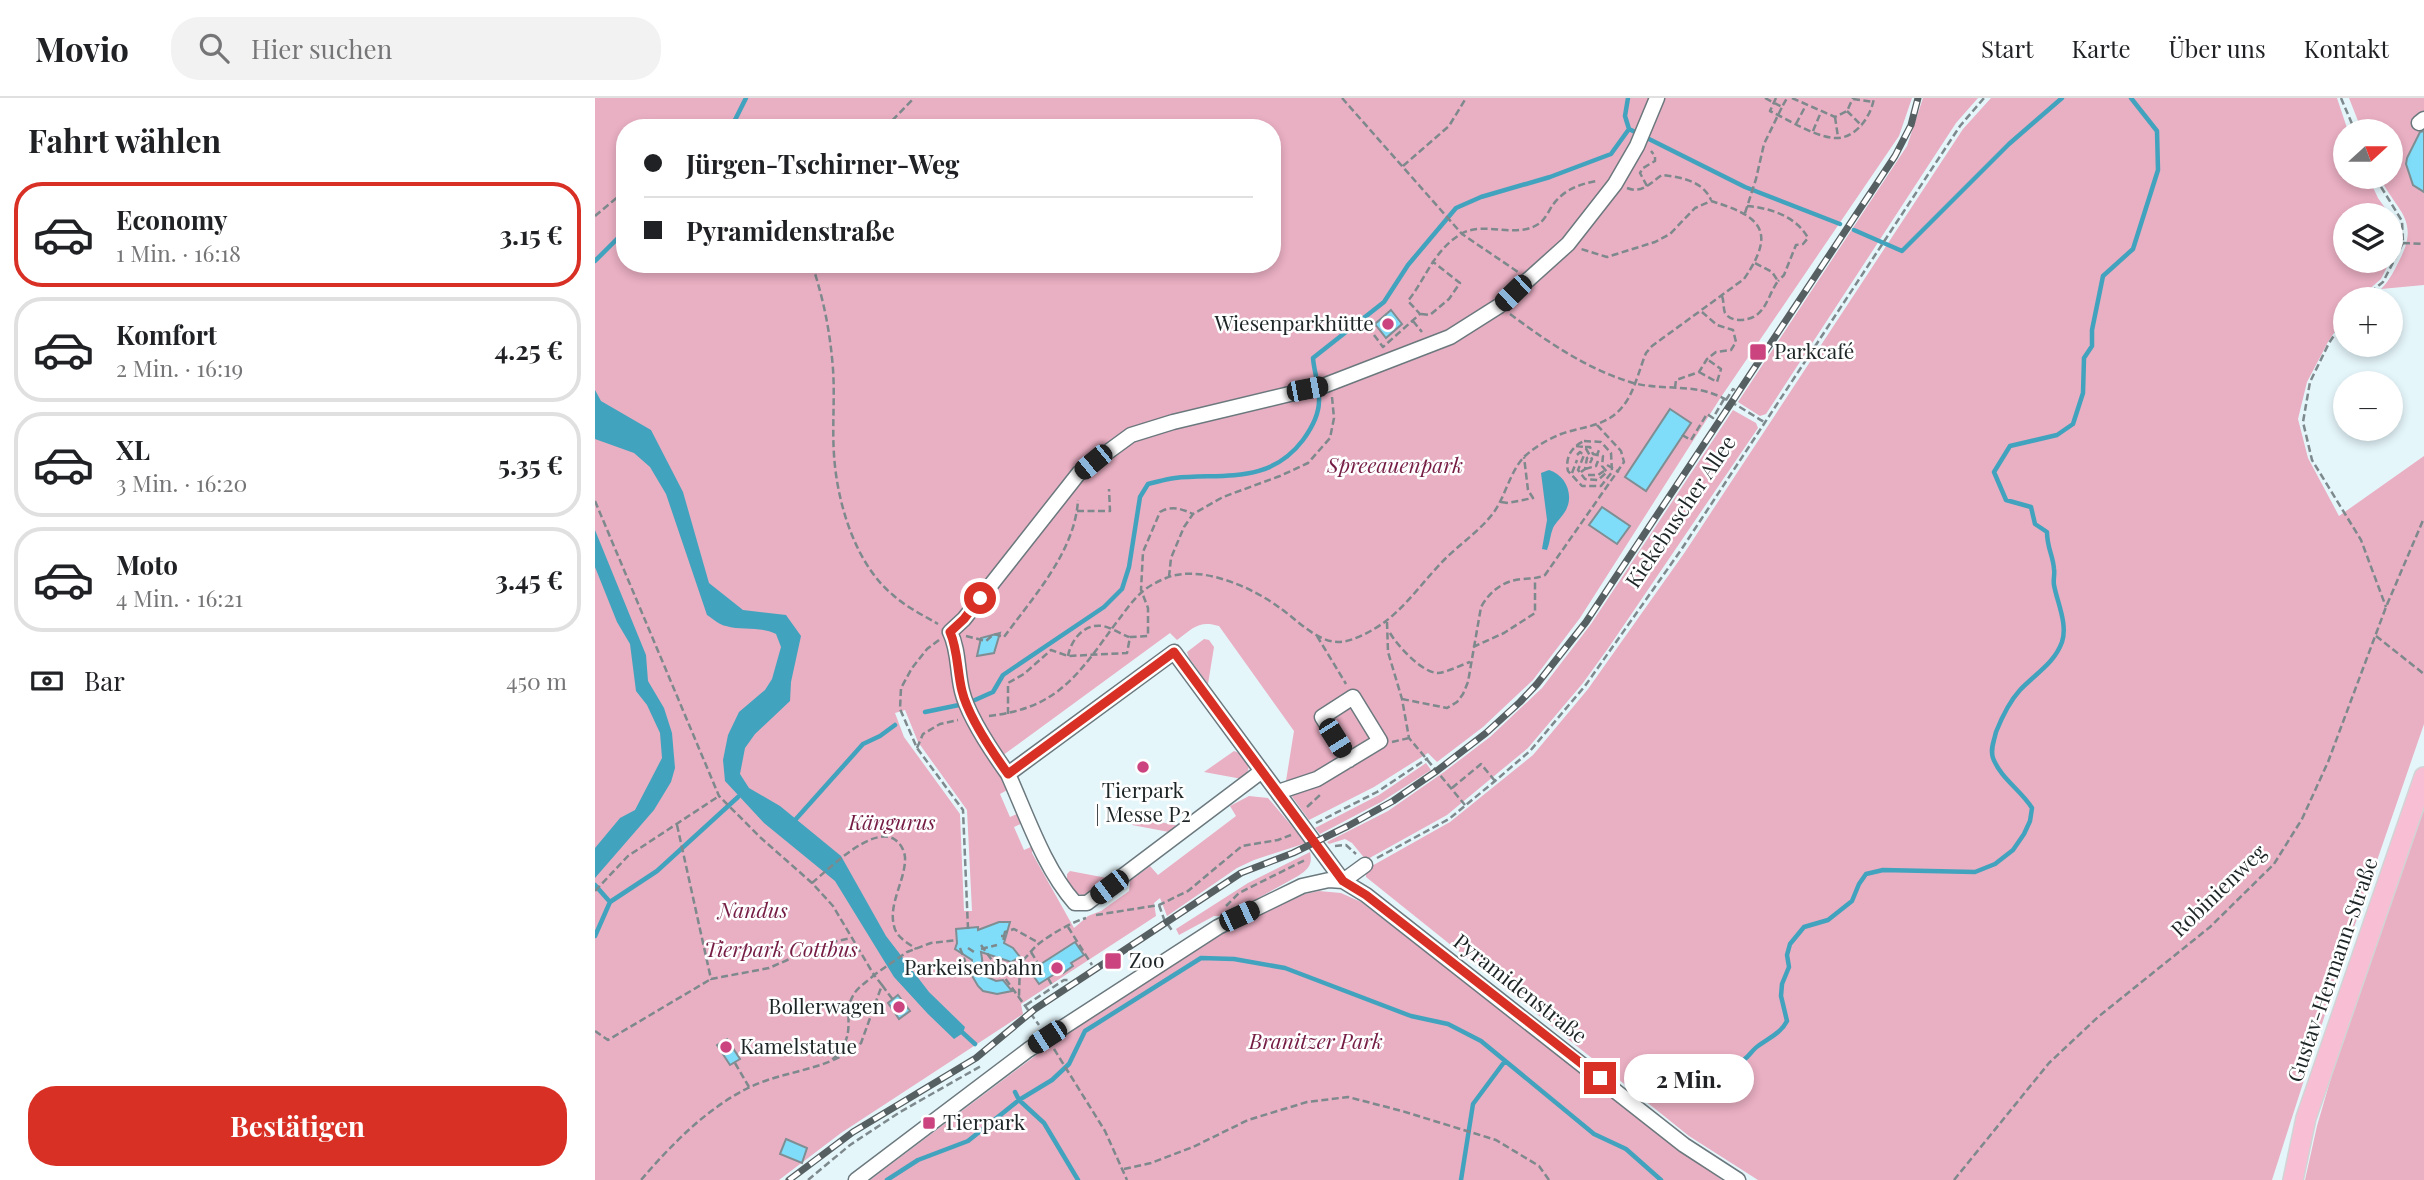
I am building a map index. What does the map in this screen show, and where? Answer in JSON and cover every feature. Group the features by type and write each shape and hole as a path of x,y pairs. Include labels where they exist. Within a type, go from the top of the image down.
{"main road":[{"name":"Gustav-Hermann-Straße","path":"2293,1180 2306,1118 2424,777"}],"street":[{"path":"1262,771 1087,903 1075,903 1066,893 1038,842 1008,774 963,695 955,642 950,632 964,619 1079,473 1131,435 1327,385 1450,337 1499,306 1568,244 1615,184 1646,129 1657,98"},
{"path":"1008,774 1174,652 1343,881"},
{"path":"1278,792 1301,786 1321,769 1349,760 1380,741 1353,697 1322,716 1349,760"},
{"path":"856,1180 1028,1049 1218,926 1302,886 1329,880 1343,881 1365,865"},
{"name":"Pyramidenstraße","path":"1343,881 1366,895 1684,1144 1738,1180"}],"path":[{"path":"894,119 914,98"},
{"path":"1342,98 1462,234 1528,279"},
{"path":"1403,166 1449,126 1466,98"},
{"path":"1765,98 1775,100 1782,107"},
{"path":"1745,213 1764,144 1787,98"},
{"path":"1775,100 1770,111 1832,138 1862,125 1873,100 1853,98 1847,111 1835,117 1792,98"},
{"name":"Kiekebuscher Allee","path":"1365,865 1449,819 1530,751 1585,686 1674,561 1960,126 1984,98"},
{"path":"2341,98 2350,119"},
{"path":"1796,124 1806,105"},
{"path":"1847,111 1862,125"},
{"path":"1813,131 1821,112"},
{"path":"1835,117 1838,137"},
{"path":"1636,148 1649,150 1655,156 1655,161 1640,173 1647,186"},
{"path":"1432,261 1460,283 1449,299 1430,315 1420,314 1408,301 1419,288 1432,261 1462,234 1480,228 1506,230 1529,228 1541,223 1560,193 1586,183 1601,181 1636,191 1662,175 1697,183 1711,201"},
{"path":"595,216 616,198"},
{"path":"917,748 923,734 940,724 1008,714 1053,696 1070,683 1141,590 1169,577 1200,575 1225,579 1249,588 1277,605 1317,636 1337,642 1357,637 1387,621 1447,557 1492,515 1524,457 1542,443 1563,433 1597,425 1624,405 1651,346 1744,279 1755,263 1762,235 1757,225 1745,213 1711,201 1695,208 1671,234 1626,252 1607,257 1568,244"},
{"path":"1721,296 1725,314 1732,319 1744,320 1757,316 1784,275 1796,245 1803,244 1808,238 1801,226 1781,214 1765,208 1747,206"},
{"path":"2403,243 2424,244"},
{"path":"1755,263 1772,272 1778,281"},
{"path":"815,273 825,303 833,372 834,457 844,513 863,559 892,595 950,632 986,641 994,634 1004,637 1067,543 1077,512 1079,473"},
{"path":"2377,287 2388,273"},
{"path":"1499,306 1569,356 1633,383 1700,390 1725,400 1766,423"},
{"path":"1675,388 1676,380 1699,372 1707,359 1716,352 1731,350 1735,342 1733,330 1717,325 1702,311"},
{"path":"1374,335 1383,347 1420,314"},
{"path":"2333,337 2310,382 2303,422 2312,460 2361,540 2386,607"},
{"path":"1699,372 1717,382 1721,369 1707,359"},
{"path":"1169,577 1171,558 1184,527 1193,514 1223,497 1280,477 1308,463 1331,438 1334,418 1327,385"},
{"path":"1682,435 1691,440 1707,414 1713,418 1733,389 1735,390"},
{"path":"1402,699 1447,708 1464,694 1481,607 1487,596 1511,581 1535,579 1545,575 1619,472 1624,461 1621,451 1597,425"},
{"path":"1584,441 1601,442 1611,453 1612,469 1608,479 1596,488 1582,486 1567,464 1576,446 1584,441"},
{"path":"1576,446 1590,447 1593,454 1601,459 1607,472 1594,481 1585,479 1578,470 1579,458"},
{"path":"1585,447 1592,459 1590,463"},
{"path":"1597,449 1597,456"},
{"path":"1596,466 1611,453"},
{"path":"1569,456 1579,458"},
{"path":"1501,502 1532,498 1528,490 1524,457"},
{"path":"1585,469 1585,461 1590,457"},
{"path":"1572,474 1579,458"},
{"path":"1581,472 1596,466 1619,472"},
{"path":"1588,475 1598,475 1605,468"},
{"path":"1077,512 1110,511 1109,489"},
{"path":"595,501 719,796 812,883 832,906 874,975 893,1000"},
{"path":"1068,656 1075,636 1100,625 1130,637 1149,636 1148,608 1141,590 1143,552 1160,512 1172,508 1193,514"},
{"name":"Robinienweg","path":"1954,1180 2049,1063 2098,1017 2210,927 2274,864 2302,819 2328,762 2386,607 2424,518"},
{"path":"1473,648 1504,633 1535,613 1535,579"},
{"path":"1387,621 1388,652 1402,699 1409,738 1465,805"},
{"path":"1389,630 1396,643 1430,671 1437,673 1471,662"},
{"path":"950,632 926,649 912,667 901,688 900,709 917,748 963,810 968,929"},
{"path":"1317,636 1353,697"},
{"path":"2376,636 2424,674"},
{"path":"1008,714 1008,683 1024,674 1051,650 1068,656 1091,657 1127,653 1130,637"},
{"path":"984,972 1011,968 1020,963 1039,943 1067,926 1093,915 1159,905 1188,891 1242,846 1278,840 1302,822 1377,792 1428,758"},
{"path":"1452,788 1481,764 1495,781"},
{"path":"1302,822 1324,791"},
{"path":"595,891 628,856 719,796"},
{"path":"677,825 711,979"},
{"path":"812,883 863,842 876,837 892,837 901,845 905,856 893,913 894,928 902,939 916,949"},
{"path":"1323,852 1337,845 1346,845 1365,865"},
{"path":"1159,905 1173,932"},
{"path":"1067,926 1092,965"},
{"path":"1003,943 1005,932 1014,929 1039,943"},
{"path":"595,1031 608,1040 711,979 769,968 824,944 852,937"},
{"path":"831,1061 848,1038 853,995 874,975 908,952 931,943 956,942"},
{"path":"968,948 974,952 997,945"},
{"path":"960,948 968,969 971,970"},
{"path":"980,948 1041,1028"},
{"path":"1031,952 1039,965"},
{"path":"1017,958 1020,963 1019,996"},
{"path":"1048,978 1053,987"},
{"path":"1025,1005 1064,980 1069,980"},
{"path":"641,1180 666,1151 710,1113 750,1087 851,1052 861,1043 882,985"},
{"path":"1053,1046 1105,1131 1127,1180"},
{"path":"735,1063 750,1087"},
{"path":"1124,1169 1151,1163 1193,1147 1248,1120 1307,1102 1348,1097 1496,1140 1539,1166 1549,1180"},
{"path":"914,1105 920,1112"},
{"path":"647,1172 650,1180"}],"green space":[{"name":"Spreeauenpark","path":"595,98 1912,98 1899,136 1721,397 1580,618 1533,680 1483,727 1437,762 1428,753 1374,787 1309,820 1285,787 1294,731 1219,626 1201,625 1177,640 1170,633 995,761 1009,789 1000,794 1010,817 1019,813 1023,823 1014,827 1024,850 1033,846 1032,853 1074,928 1088,916 1101,911 1129,891 1130,881 1150,866 1158,875 1236,816 1230,806 1249,796 1268,798 1306,843 1237,868 1167,916 1160,898 1154,903 1156,916 1021,1004 1023,1014 841,1133 779,1180 595,1180","holes":["905,710 918,742 967,810 972,911 964,911 960,814 904,737 895,713"]},
{"path":"1923,98 1978,98 1956,123 1766,414 1760,416 1738,402 1907,146"},
{"path":"1991,98 2337,98 2344,119 2333,119 2333,189 2374,189 2382,203 2333,203 2333,273 2384,273 2372,287 2333,287 2333,334 2307,382 2298,419 2308,458 2339,516 2424,456 2424,724 2338,974 2272,1180 1758,1180 1689,1136 1366,877 1366,871 1370,867 1450,822 1533,755 1588,689 1685,552 1963,129"},
{"path":"2349,98 2424,98 2424,285 2383,287 2393,273 2403,273 2403,252 2408,233 2403,203 2396,203 2387,189 2403,189 2403,119 2357,119"},
{"path":"1733,410 1756,423 1758,428 1609,647 1583,683 1528,748 1447,815 1366,860 1352,843 1345,839 1329,844 1327,842 1388,811 1444,772 1490,737 1542,688 1591,624"},
{"path":"1204,639 1209,640 1214,647 1208,684 1187,652"},
{"path":"1234,751 1239,753 1249,766 1242,779 1204,772"},
{"path":"1426,763 1431,770 1381,802 1320,834 1315,828 1379,795"},
{"path":"2424,809 2424,1180 2305,1180 2317,1126 2361,975"},
{"path":"1142,818 1179,826 1169,832 1132,825"},
{"path":"1310,852 1309,866 1298,876 1226,916 1214,916 1179,935 1176,929 1248,883"},
{"path":"1070,871 1107,878 1084,895 1075,894 1067,880"},
{"name":"Branitzer Park","path":"1319,891 1341,893 1361,902 1722,1180 870,1180 1059,1038 1222,932 1305,894"}],"water":[{"path":"595,390 601,401 651,430 683,492 709,583 743,610 786,615 801,636 791,682 790,701 755,734 745,748 740,774 749,788 780,806 841,856 886,936 929,992 965,1027 963,1033 954,1039 894,977 835,881 764,823 725,781 723,760 728,735 739,712 765,690 772,679 781,647 776,634 724,625 707,615 666,494 650,467 634,453 595,439"},
{"path":"1549,470 1564,481 1569,498 1566,510 1553,528 1547,550 1542,549 1547,520 1541,473"},
{"path":"595,530 646,655 648,681 664,708 672,733 675,768 671,782 654,810 595,878 595,848 620,818 635,810 662,758 660,733 647,705 636,691 630,644 617,622 595,567"}],"building":[{"path":"2424,131 2424,192 2413,185 2406,164 2420,132"},
{"name":"Wiesenparkhütte","path":"1391,310 1402,324 1386,338 1375,324"},
{"path":"1670,409 1691,423 1646,491 1625,477"},
{"path":"1602,507 1630,526 1617,544 1589,525"},
{"path":"1000,633 994,653 977,656 981,638"},
{"path":"999,922 1010,922 1004,943 1013,948 1020,957 1011,962 981,952 987,977 996,981 1003,980 1012,991 997,994 983,991 978,986 971,974 972,960 955,949 956,929 978,927 978,930"},
{"path":"1075,942 1084,955 1071,963 1073,966 1063,973 1061,970 1039,984 1030,971"},
{"name":"Bollerwagen","path":"898,995 910,1011 899,1019 888,1003"},
{"path":"727,1039 740,1059 730,1065 717,1045"},
{"path":"786,1139 807,1148 802,1163 780,1154"}],"waterway":[{"path":"736,119 746,98"},
{"path":"1628,98 1625,116 1629,129 1745,187 1840,224"},
{"path":"1854,230 1902,251 2009,144 2062,98"},
{"path":"1640,1069 1666,1064 1705,1069 1730,1067 1744,1060 1778,1032 1787,1021 1781,996 1782,984 1789,967 1787,955 1790,944 1804,927 1828,920 1852,901 1866,874 1883,870 1975,872 1995,864 2013,850 2024,834 2032,808 1997,765 1992,755 1993,745 1996,732 2012,700 2059,650 2064,628 2054,585 2047,532 2035,524 2031,507 2006,500 1994,472 2010,446 2057,435 2073,424 2083,393 2084,358 2092,346 2092,330 2103,276 2133,249 2158,170 2157,131 2131,98"},
{"path":"975,700 993,692 1003,675 1104,607 1122,589 1129,567 1140,497 1148,484 1175,478 1244,474 1275,464 1290,454 1306,436 1318,411 1319,391 1313,358 1384,302 1408,265 1456,208 1481,197 1550,177 1611,154 1629,129"},
{"path":"595,261 616,240"},
{"path":"925,712 959,705"},
{"path":"796,819 863,744 895,725"},
{"path":"595,936 610,902 657,871 738,797"},
{"path":"595,885 610,902"},
{"path":"887,1180 918,1160 968,1141 1019,1100 1052,1080 1069,1064 1085,1031 1201,958 1234,959 1285,968 1411,1016 1448,1024 1481,1041 1594,1134 1626,1149 1661,1180"},
{"path":"963,1033 975,1044"},
{"path":"1461,1180 1473,1104 1505,1061"},
{"path":"1015,1092 1019,1100 1044,1123 1078,1180"}],"railway":[{"path":"789,1180 853,1132 976,1058 1035,1009 1241,873 1293,853 1393,801 1486,733 1520,702 1586,622 1895,156 1911,125 1918,98"}],"place":[{"name":"Wiesenparkhütte","path":"1388,324"},
{"name":"Parkcafé","path":"1758,352"},
{"name":"Tierpark | Messe P2","path":"1143,767"},
{"name":"Zoo","path":"1113,961"},
{"name":"Parkeisenbahn","path":"1057,968"},
{"name":"Bollerwagen","path":"899,1007"},
{"name":"Kamelstatue","path":"726,1047"},
{"name":"Tierpark","path":"929,1123"}],"route":[{"path":"980,598 950,632 955,642 963,695 982,733 1008,774 1174,652 1343,881 1366,895 1600,1078"}],"park label":[{"name":"Kängurus","path":"892,823"},
{"name":"Nandus","path":"753,911"},
{"name":"Tierpark Cottbus","path":"781,950"}]}
